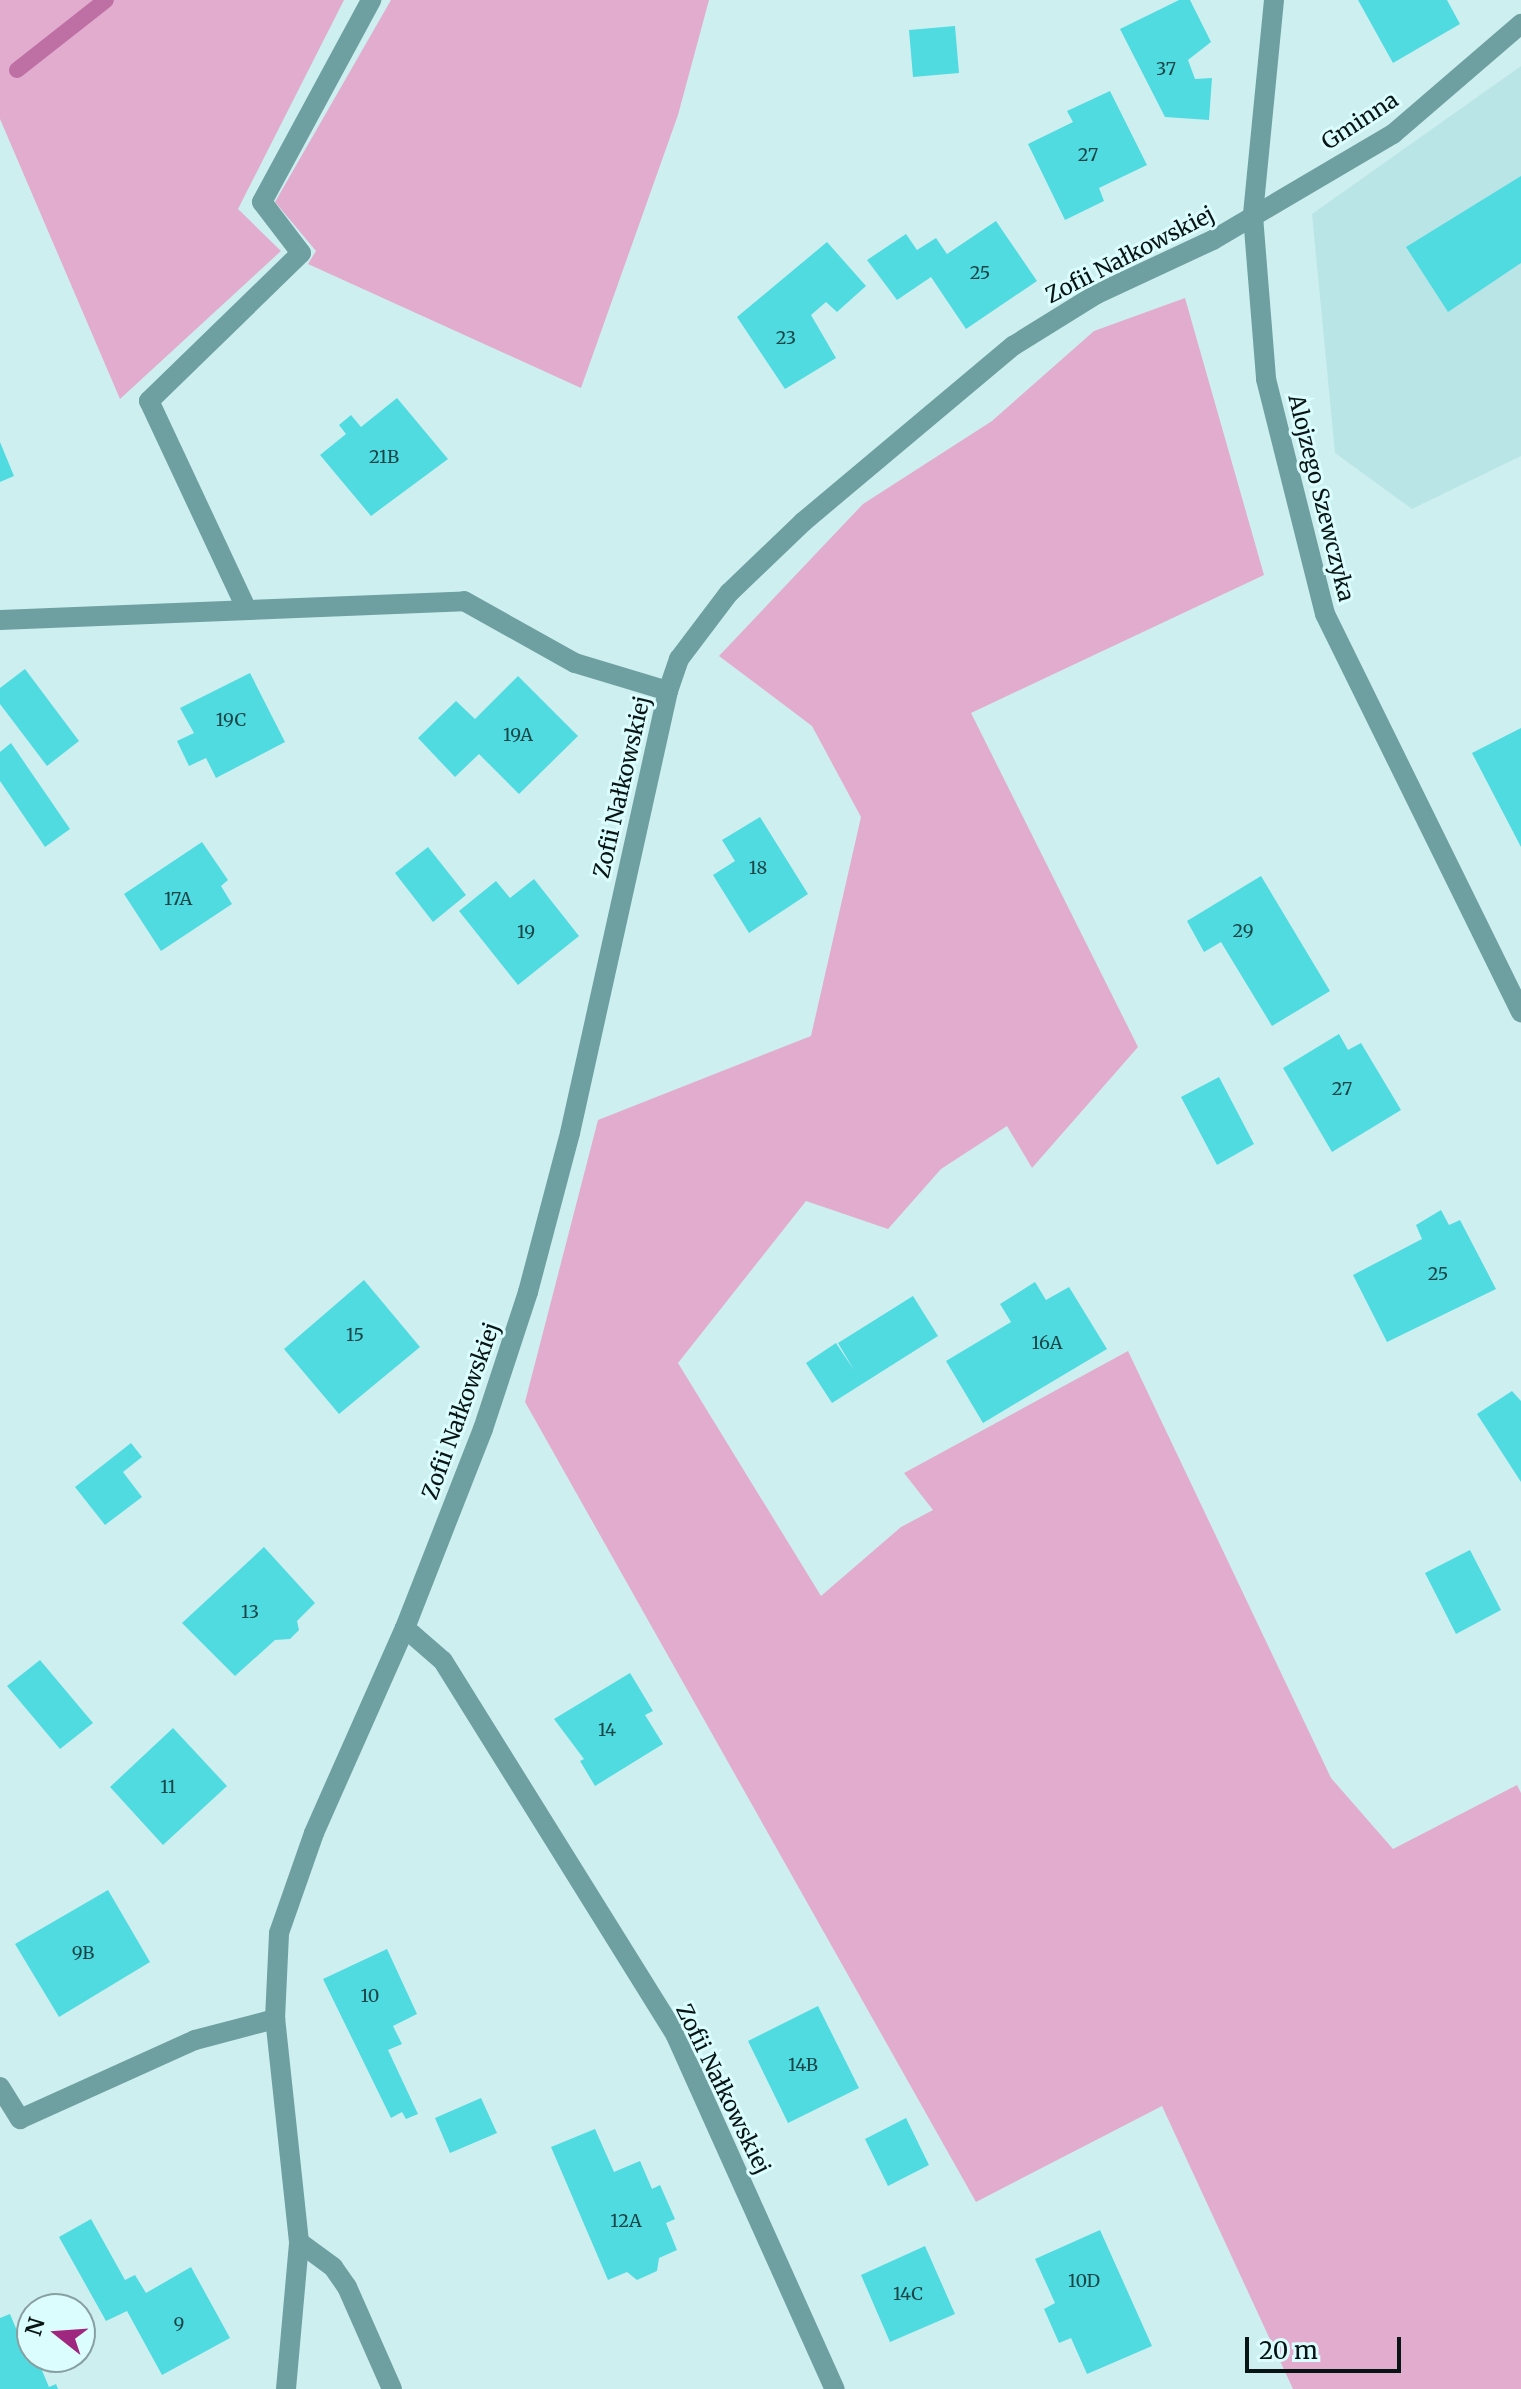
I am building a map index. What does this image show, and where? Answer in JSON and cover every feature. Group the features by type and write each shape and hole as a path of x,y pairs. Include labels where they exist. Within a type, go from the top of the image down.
{"street":[{"path":"247,610 149,401 301,253 262,202 371,0"},
{"name":"Alojzego Szewczyka","path":"1274,0 1253,216 1266,379 1325,614 1521,1012"},
{"name":"Gminna","path":"1253,216 1393,134 1521,24"},
{"name":"Zofii Nałkowskiej","path":"286,2389 299,2242 275,2019 279,1933 292,1891 405,1628 483,1429 528,1292 570,1133 668,691 695,632 729,593 947,397 1013,346 1097,294 1213,240 1253,216"},
{"path":"0,620 464,601 575,663 668,691"},
{"name":"Zofii Nałkowskiej","path":"405,1628 443,1661 676,2036 835,2389"},
{"path":"0,2087 20,2119 195,2040 275,2019"},
{"path":"299,2242 333,2267 347,2287 392,2389"}],"shaded area":[{"path":"0,0 344,0 238,209 281,251 120,399 0,119"},
{"path":"391,0 709,0 678,115 581,388 308,264 316,251 275,202"},
{"path":"1521,66 1521,456 1412,509 1335,453 1312,214"},
{"path":"1185,298 1264,575 971,713 1138,1047 1032,1168 1007,1126 941,1169 888,1229 806,1201 678,1363 821,1596 901,1527 933,1510 904,1473 1128,1351 1331,1778 1393,1849 1517,1785 1521,1793 1521,2389 1293,2389 1162,2106 976,2202 525,1402 598,1120 811,1036 861,817 812,726 719,656 863,504 992,421 1094,331"}],"building":[{"path":"1179,0 1190,0 1211,42 1188,60 1195,79 1212,78 1209,120 1165,117 1120,29"},
{"path":"1358,0 1447,0 1460,24 1393,63"},
{"path":"955,26 959,73 913,77 909,30"},
{"path":"1110,91 1147,165 1099,188 1104,201 1065,220 1028,144 1073,122 1067,111"},
{"path":"1521,176 1521,263 1448,312 1406,247"},
{"path":"996,221 1037,281 966,329 931,277 897,300 867,260 906,234 917,250 936,238 947,254"},
{"path":"827,242 866,286 837,312 826,302 811,315 836,358 785,389 737,317"},
{"path":"397,398 448,459 371,516 320,455 346,434 339,425 351,415 361,427"},
{"path":"0,442 14,476 0,482"},
{"path":"25,669 79,741 47,766 0,704 0,688"},
{"path":"250,673 285,742 216,778 206,758 189,766 177,741 194,733 180,708"},
{"path":"518,676 578,736 519,794 479,754 455,777 418,738 456,701 475,719"},
{"path":"1521,728 1521,847 1472,753"},
{"path":"11,743 70,829 45,847 0,781 0,752"},
{"path":"760,817 808,894 749,933 713,875 735,861 722,840"},
{"path":"202,842 228,880 221,886 232,904 161,951 124,894"},
{"path":"428,847 466,895 433,922 395,873"},
{"path":"1261,876 1330,991 1272,1026 1221,942 1204,952 1187,921"},
{"path":"534,879 579,936 518,985 459,911 496,881 510,898"},
{"path":"1339,1034 1348,1050 1361,1043 1401,1110 1332,1152 1283,1068"},
{"path":"1219,1077 1254,1144 1217,1165 1181,1097"},
{"path":"1441,1210 1449,1225 1460,1220 1496,1289 1387,1342 1353,1275 1422,1239 1416,1225"},
{"path":"364,1280 420,1347 339,1414 284,1349"},
{"path":"1035,1282 1046,1300 1069,1287 1107,1349 983,1423 946,1361 1011,1322 1000,1304"},
{"path":"913,1296 938,1336 832,1403 806,1363 836,1343 854,1370 838,1343"},
{"path":"1512,1391 1521,1401 1521,1482 1477,1414"},
{"path":"131,1443 142,1457 123,1472 142,1497 105,1525 75,1487"},
{"path":"264,1547 315,1603 297,1621 299,1630 290,1639 275,1640 235,1676 182,1623"},
{"path":"1470,1550 1501,1610 1456,1634 1425,1573"},
{"path":"40,1660 93,1723 60,1749 7,1686"},
{"path":"630,1673 653,1711 645,1715 663,1744 595,1786 580,1761 584,1759 554,1719"},
{"path":"173,1728 227,1786 163,1845 110,1787"},
{"path":"108,1890 150,1962 59,2017 15,1944"},
{"path":"387,1949 417,2014 393,2026 402,2044 388,2050 418,2114 406,2119 402,2112 391,2118 323,1979"},
{"path":"818,2006 859,2088 788,2123 748,2041"},
{"path":"481,2098 497,2133 450,2153 435,2118"},
{"path":"906,2118 929,2165 888,2186 865,2139"},
{"path":"595,2129 614,2172 640,2161 652,2189 660,2185 675,2219 666,2223 677,2250 659,2258 657,2271 637,2280 627,2272 608,2280 551,2147"},
{"path":"91,2219 125,2280 135,2275 146,2293 191,2267 230,2338 162,2375 127,2311 106,2321 96,2303 96,2293 90,2293 59,2237"},
{"path":"1100,2230 1152,2346 1087,2374 1071,2338 1059,2343 1044,2309 1055,2303 1035,2259"},
{"path":"925,2246 955,2314 890,2342 861,2275"},
{"path":"10,2314 16,2328 16,2373 43,2373 49,2387 56,2384 58,2389 0,2389 0,2318"}],"waterway":[{"path":"17,70 106,0"}]}
